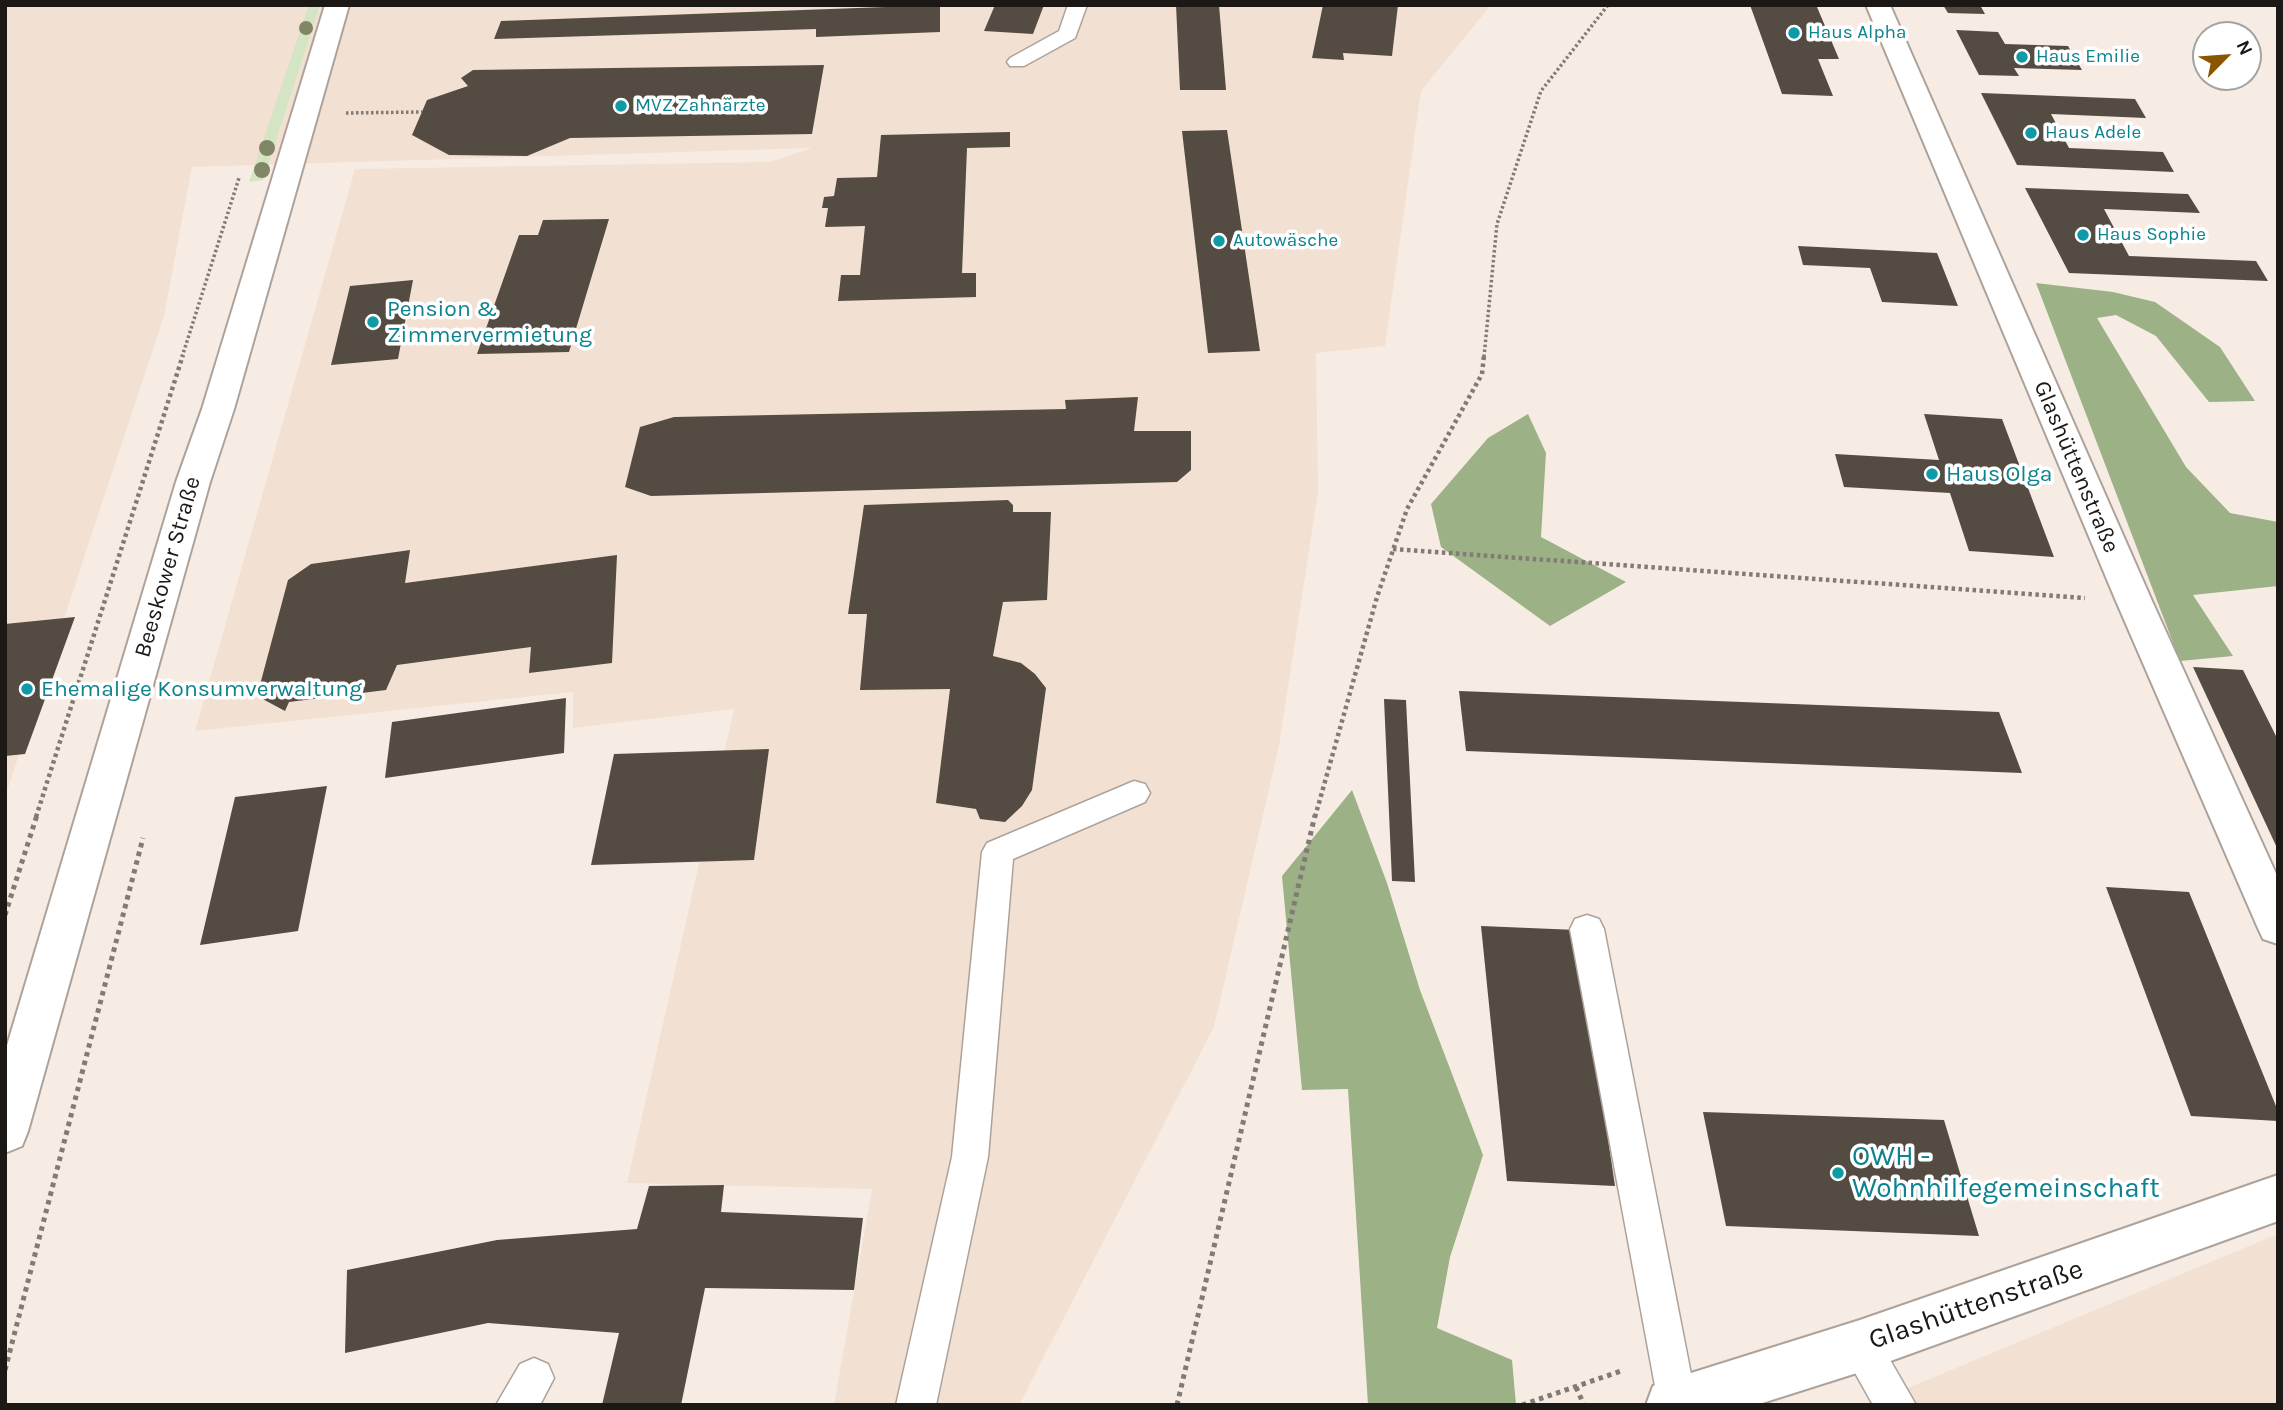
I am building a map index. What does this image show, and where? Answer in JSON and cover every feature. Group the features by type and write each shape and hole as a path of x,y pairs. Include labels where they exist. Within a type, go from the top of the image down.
{"street":[{"name":"Beeskower Straße","path":"5,1131 193,482 218,409 337,5"},
{"name":"Glashüttenstraße","path":"1878,5 2134,601 2278,926"},
{"name":"Glashüttenstraße","path":"1675,1404 1860,1346 2278,1199"}],"lane":[{"path":"1017,61 1051,46 1068,34 1078,5"},
{"path":"916,1405 970,1157 998,852 1134,793"},
{"path":"1587,929 1675,1404"},
{"path":"1860,1346 1896,1405"}],"path":[{"path":"1177,1405 1319,799 1393,549 1407,509 1482,374 1497,224 1541,91 1608,5"},
{"path":"345,113 422,112"},
{"path":"5,915 241,173"},
{"path":"1393,549 2134,601"},
{"path":"1576,1387 1584,1405"}],"shaded area":[{"path":"5,5 1491,5 1421,91 1385,346 1316,353 1318,492 1279,746 1214,1027 1019,1405 834,1405 872,1189 627,1183 734,709 573,728 573,692 195,731 355,169 770,162 812,148 192,167 164,316 5,797"},
{"path":"2278,1234 2278,1405 1867,1405"}],"green space":[{"path":"309,5 320,5 263,180 249,182"},
{"path":"2036,283 2113,292 2155,302 2220,347 2255,401 2209,402 2156,336 2116,315 2097,318 2186,467 2230,513 2278,522 2278,586 2193,595 2233,656 2180,661"},
{"path":"1528,414 1546,453 1541,537 1626,582 1550,626 1441,547 1431,504 1488,438"},
{"path":"1352,790 1387,883 1420,990 1483,1155 1450,1257 1437,1328 1512,1360 1516,1405 1368,1405 1348,1089 1302,1090 1282,876"}],"building":[{"path":"940,5 940,32 816,37 816,29 494,39 501,21"},
{"path":"995,5 1044,5 1033,34 984,31"},
{"path":"1176,5 1219,5 1226,90 1180,90"},
{"path":"1323,5 1398,5 1392,56 1343,53 1344,60 1312,58"},
{"name":"Haus Alpha","path":"1750,5 1817,7 1839,59 1818,59 1833,96 1782,94"},
{"path":"1943,5 1980,5 1985,14 1948,13"},
{"name":"Haus Emilie","path":"1956,30 1998,32 2005,44 2068,46 2082,70 2014,68 2019,76 1979,75"},
{"name":"MVZ Zahnärzte","path":"824,65 812,134 570,138 527,156 449,155 412,135 427,100 468,86 461,78 473,70"},
{"name":"Haus Adele","path":"1981,93 2135,99 2146,118 2051,114 2069,148 2163,152 2174,172 2017,165"},
{"name":"Autowäsche","path":"1227,130 1260,351 1208,353 1182,131"},
{"path":"1010,132 1010,147 967,148 962,273 976,273 976,297 838,301 841,275 860,275 865,226 825,227 828,208 822,208 824,197 834,196 837,178 877,177 881,135"},
{"name":"Haus Sophie","path":"2025,188 2188,194 2200,213 2104,209 2129,256 2256,261 2268,281 2069,273"},
{"path":"609,219 569,352 477,354 519,235 538,235 543,220"},
{"path":"1798,246 1937,253 1958,306 1882,302 1870,268 1803,265"},
{"name":"Pension & Zimmervermietung","path":"413,280 398,359 331,365 350,286"},
{"path":"1138,397 1134,431 1191,431 1191,470 1177,482 651,496 625,487 640,427 674,417 1066,409 1065,400"},
{"name":"Haus Olga","path":"1924,414 2002,419 2054,557 1969,551 1950,493 1844,487 1835,454 1939,460"},
{"path":"1008,500 1013,505 1013,512 1051,512 1047,600 1003,602 993,656 1021,663 1035,674 1046,688 1032,790 1022,806 1005,822 980,819 976,809 936,803 950,689 860,690 867,614 848,614 864,505"},
{"path":"410,550 405,583 617,555 612,663 529,673 531,647 397,665 386,690 289,702 285,711 257,696 288,580 311,564"},
{"name":"Ehemalige Konsumverwaltung","path":"75,617 25,754 5,756 5,624"},
{"path":"2193,667 2243,670 2278,740 2278,850"},
{"path":"1459,691 1999,712 2022,773 1466,751"},
{"path":"566,698 564,753 385,778 392,722"},
{"path":"1384,699 1406,700 1415,882 1392,881"},
{"path":"769,749 754,860 591,865 614,754"},
{"path":"327,786 298,931 200,945 235,797"},
{"path":"2106,887 2189,892 2278,1111 2278,1121 2191,1116"},
{"path":"1481,926 1577,930 1615,1186 1507,1181"},
{"name":"OWH - Wohnhilfegemeinschaft","path":"1703,1112 1944,1120 1979,1236 1726,1226"},
{"path":"724,1185 721,1212 863,1218 854,1290 705,1288 681,1405 602,1405 619,1333 488,1323 345,1353 347,1270 497,1240 637,1229 649,1186"}],"place":[{"name":"Haus Alpha","path":"1794,33"},
{"name":"Haus Emilie","path":"2022,57"},
{"name":"MVZ Zahnärzte","path":"621,106"},
{"name":"Haus Adele","path":"2031,133"},
{"name":"Haus Sophie","path":"2083,235"},
{"name":"Autowäsche","path":"1219,241"},
{"name":"Pension & Zimmervermietung","path":"373,322"},
{"name":"Haus Olga","path":"1932,474"},
{"name":"Ehemalige Konsumverwaltung","path":"27,689"},
{"name":"OWH - Wohnhilfegemeinschaft","path":"1838,1173"}]}
